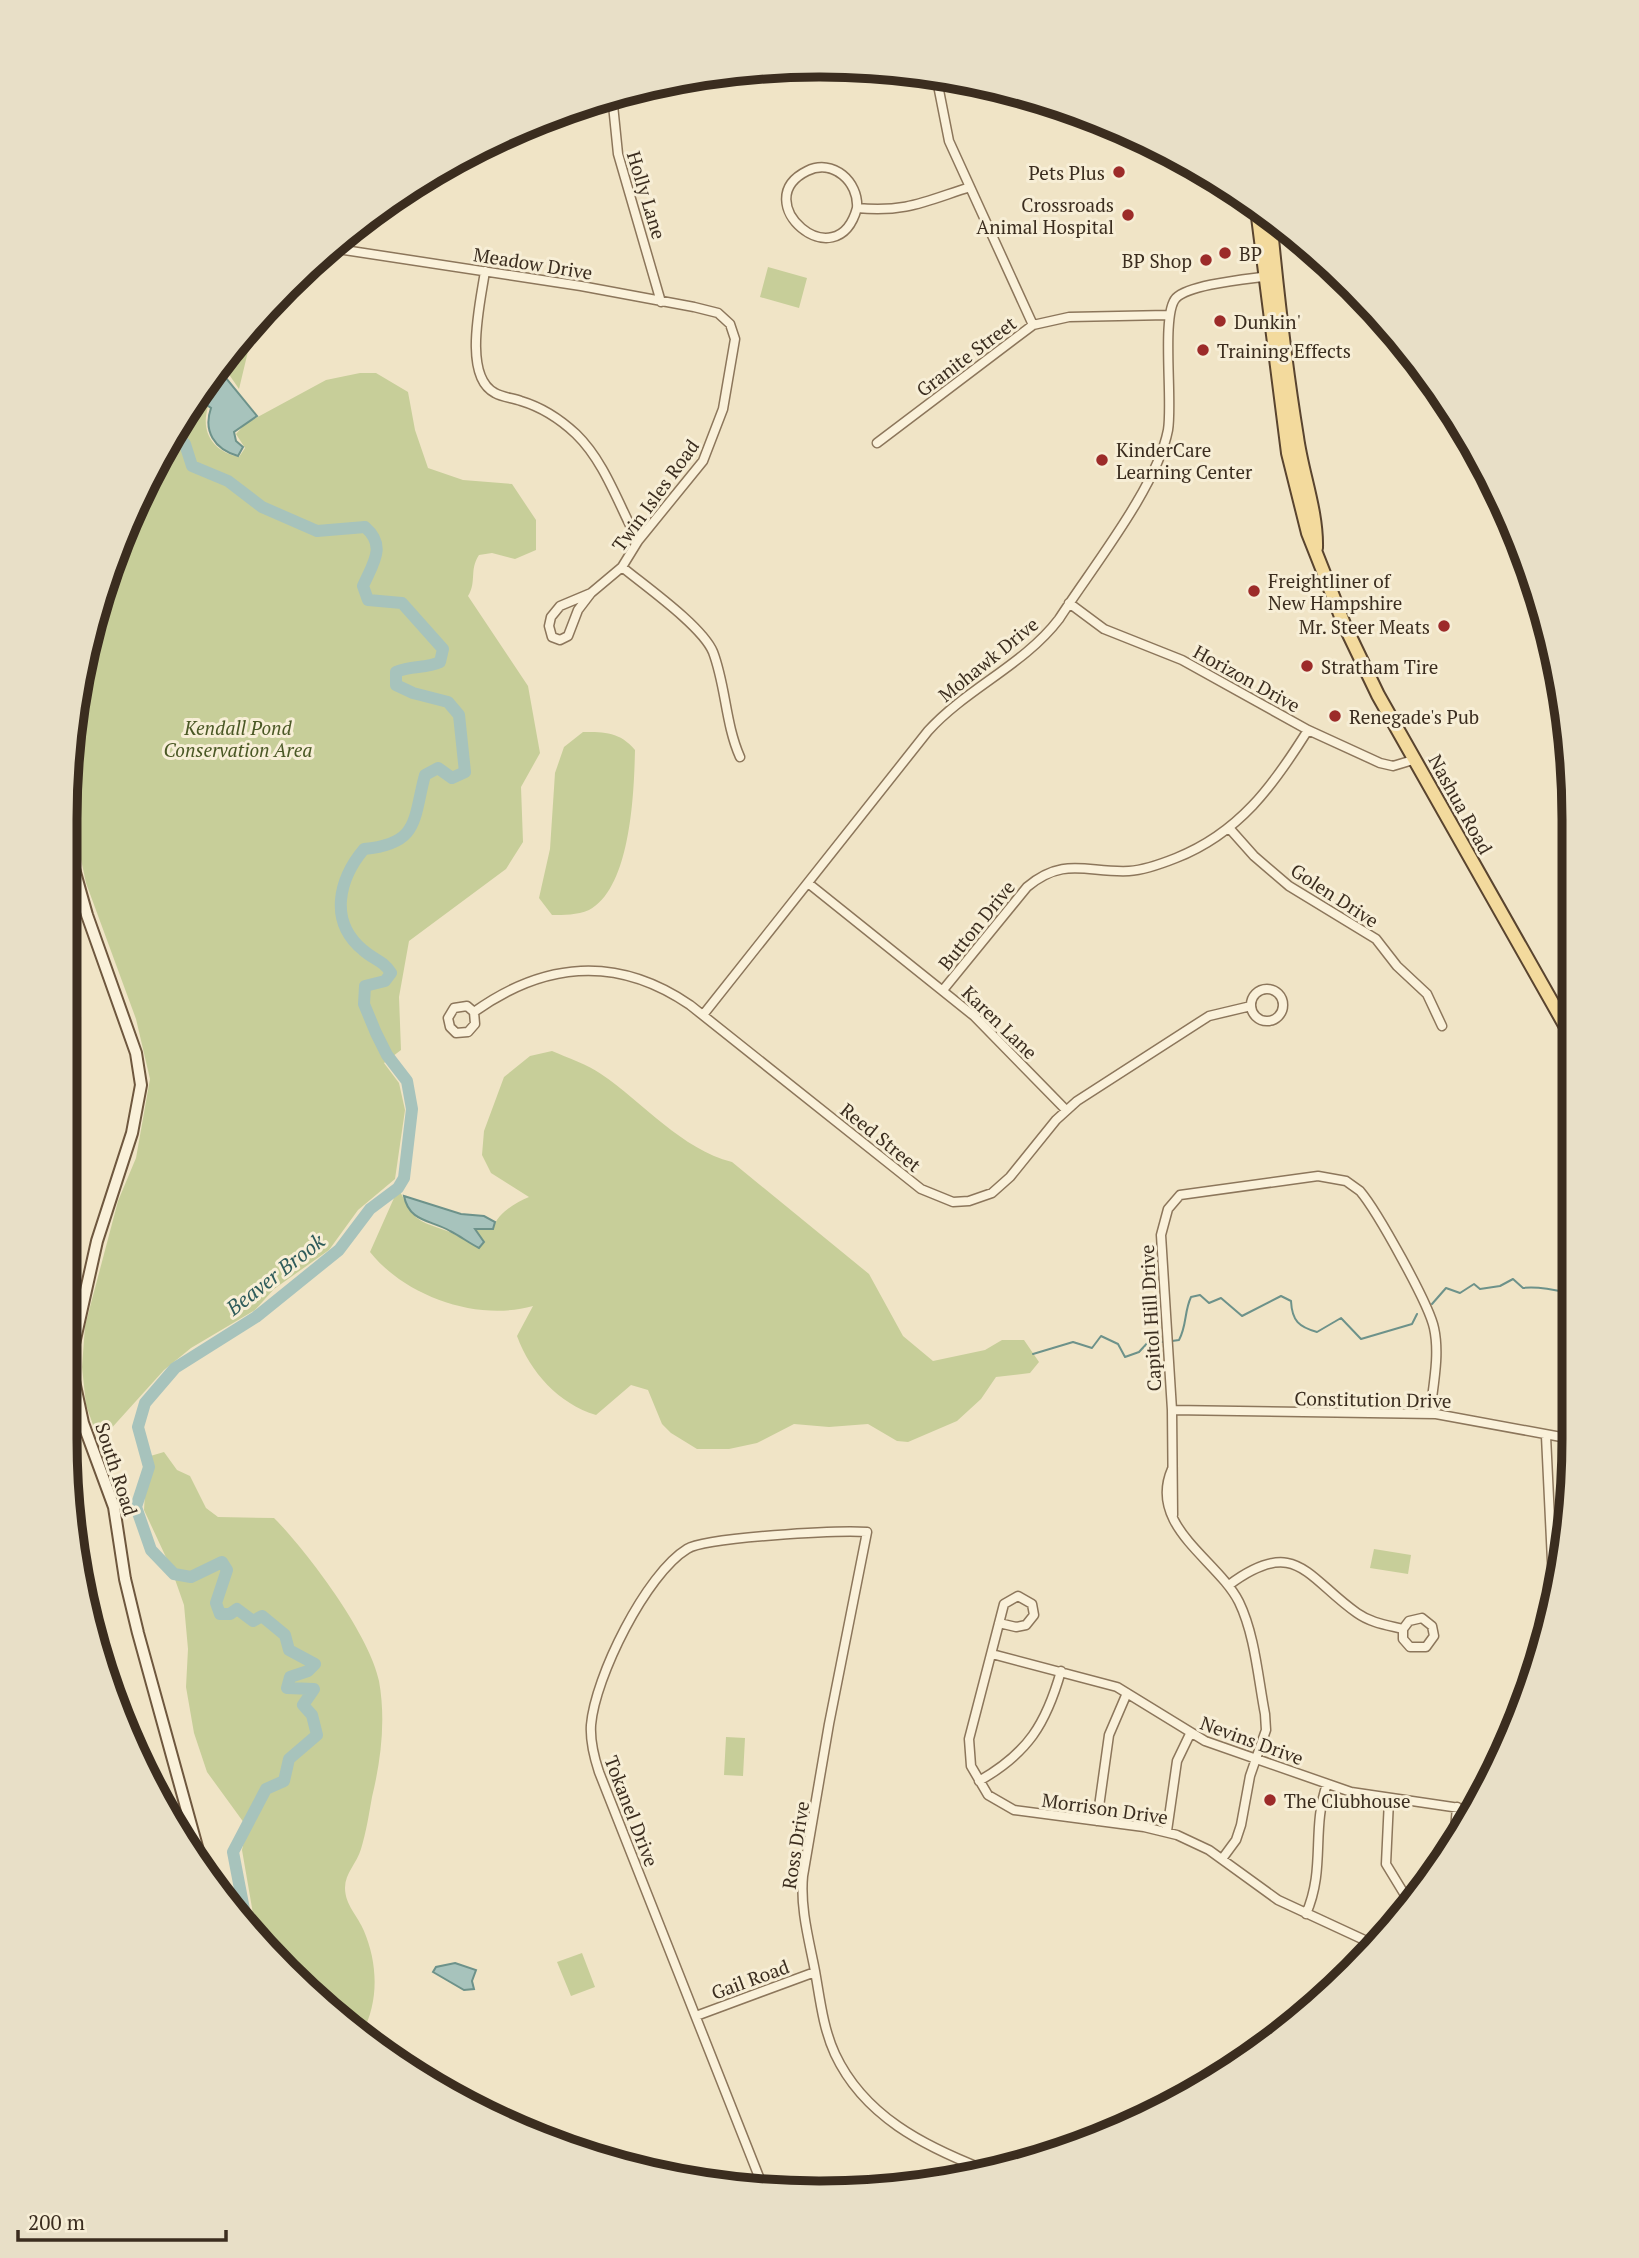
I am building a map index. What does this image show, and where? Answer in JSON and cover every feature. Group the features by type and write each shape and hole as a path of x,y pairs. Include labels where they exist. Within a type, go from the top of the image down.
{"main road":[{"name":"Nashua Road","path":"1259,221 1270,275 1288,453 1308,533 1348,633 1413,760 1562,1020"},
{"name":"Nashua Road","path":"1270,229 1270,275"}],"street":[{"path":"938,87 944,125 1033,325"},
{"name":"Holly Lane","path":"613,106 618,154 661,302"},
{"path":"824,168 841,173 849,181 857,197 857,208 853,219 842,231 831,236 815,237 796,225 788,211 788,199 793,183 802,174 824,168"},
{"path":"857,208 891,211 970,187"},
{"name":"Meadow Drive","path":"343,250 710,310 727,321"},
{"path":"485,271 476,353 478,369 486,387 495,394 537,407 576,435 596,460 638,541"},
{"path":"1168,315 1174,300 1186,292 1270,275"},
{"name":"Granite Street","path":"877,443 1033,325 1069,317 1168,315"},
{"name":"Mohawk Drive","path":"703,1015 939,719 1041,640 1069,603 1148,482 1163,448 1170,404 1168,315"},
{"name":"Twin Isles Road","path":"591,593 570,600 555,612 549,626 552,637 560,640 568,636 578,610 591,593 622,567 638,541 679,493 711,447 720,425 735,339 727,321"},
{"path":"622,567 680,616 711,649 728,725 740,757"},
{"name":"Horizon Drive","path":"1069,603 1104,629 1182,660 1308,730 1386,765 1413,760"},
{"name":"Button Drive","path":"943,990 1027,887 1039,877 1069,867 1124,871 1144,869 1182,856 1230,829 1265,794 1308,730"},
{"name":"Golen Drive","path":"1230,829 1254,856 1283,881 1376,939 1397,966 1427,994 1442,1026"},
{"name":"South Road","path":"77,881 136,1053 141,1085 136,1117 103,1217 77,1328"},
{"name":"Karen Lane","path":"808,883 943,990 995,1037 1066,1110"},
{"name":"Reed Street","path":"474,1012 513,988 544,976 598,970 651,982 703,1015 921,1189 944,1200 969,1201 998,1188 1066,1110 1203,1020 1222,1011 1251,1006"},
{"name":"Reed Street","path":"1265,989 1279,993 1283,1003 1279,1016 1269,1021 1259,1019 1251,1006 1254,996 1265,989"},
{"name":"Capitol Hill Drive","path":"1229,1586 1185,1538 1173,1514 1168,1490 1172,1469 1171,1410 1161,1235 1164,1215 1175,1199 1193,1192 1308,1177 1346,1181 1365,1197 1431,1318 1436,1352 1430,1414"},
{"name":"South Road","path":"77,1395 83,1423 114,1507 125,1579 138,1633 195,1840"},
{"name":"Constitution Drive","path":"1171,1410 1430,1414 1483,1420 1562,1438"},
{"path":"1546,1436 1551,1563"},
{"name":"Ross Drive","path":"867,1532 829,1724 803,1876 802,1902 815,1972 835,2053 861,2094 885,2117 911,2136 974,2165"},
{"name":"Tokanel Drive","path":"759,2178 594,1757 591,1724 610,1661 631,1617 664,1571 687,1548 718,1541 867,1532"},
{"path":"1222,1859 1239,1833 1255,1759 1266,1730 1245,1617 1229,1586 1264,1565 1299,1567 1320,1579 1367,1619 1403,1629"},
{"path":"999,1623 1016,1627 1026,1625 1033,1618 1032,1604 1025,1597 1012,1597 1004,1604 999,1623 992,1654 969,1739 969,1757 979,1782 998,1771 1024,1747 1039,1728 1049,1710 1061,1671"},
{"path":"1422,1618 1432,1626 1433,1639 1426,1647 1413,1648 1405,1642 1403,1629 1411,1619 1422,1618"},
{"name":"Nevins Drive","path":"992,1654 1061,1671 1127,1693 1190,1734 1327,1784 1389,1800 1464,1808"},
{"path":"1097,1821 1109,1735 1127,1693"},
{"path":"1167,1831 1177,1761 1190,1734"},
{"name":"Morrison Drive","path":"979,1782 996,1801 1014,1810 1167,1831 1198,1844 1279,1900 1366,1941"},
{"path":"1306,1914 1318,1885 1319,1810 1327,1784"},
{"path":"1389,1800 1384,1854 1389,1873 1404,1897"},
{"path":"1456,1821 1457,1807"},
{"name":"Gail Road","path":"696,2016 815,1972"}],"green space":[{"path":"768,267 807,278 799,308 760,297"},
{"path":"250,343 239,389 228,373 230,367"},
{"name":"Kendall Pond Conservation Area","path":"360,373 376,373 408,392 415,430 428,468 463,480 512,484 536,520 536,550 515,559 492,553 479,555 468,596 528,686 540,753 521,787 523,842 506,869 409,941 399,997 401,1050 384,1063 399,1083 405,1110 395,1179 358,1210 329,1250 274,1289 255,1310 191,1348 164,1370 99,1442 86,1405 82,1367 85,1326 118,1201 136,1158 150,1079 136,1019 86,883 77,840 83,723 91,675 116,581 134,535 176,448 204,404 208,407 206,425 211,440 222,451 239,457 245,448 236,434 245,424 326,380"},
{"path":"583,732 618,736 635,750 627,838 614,882 603,899 584,912 552,915 539,898 550,849 555,773 564,747"},
{"path":"552,1051 596,1070 679,1136 713,1156 732,1162 869,1274 903,1336 933,1361 985,1350 1002,1340 1024,1340 1039,1362 1030,1373 996,1377 981,1399 957,1421 908,1442 897,1441 868,1424 829,1427 794,1424 757,1443 729,1449 697,1449 662,1424 648,1390 631,1385 596,1415 570,1403 558,1395 538,1374 517,1336 533,1306 489,1310 444,1302 402,1281 370,1252 398,1189 417,1218 459,1237 475,1229 493,1229 502,1213 529,1197 491,1173 482,1155 484,1131 504,1077 530,1056"},
{"path":"164,1452 177,1470 190,1476 206,1508 218,1517 274,1518 303,1551 351,1618 373,1662 381,1696 380,1754 363,1843 345,1888 347,1900 361,1926 372,1956 374,1996 365,2027 294,1964 254,1920 242,1850 247,1827 207,1772 194,1733 186,1687 188,1649 184,1605 171,1568 144,1510 147,1457"},
{"path":"1374,1549 1411,1555 1408,1574 1370,1568"},
{"path":"726,1737 745,1738 743,1776 724,1775"},
{"path":"582,1953 595,1987 571,1996 557,1962"}],"water":[{"path":"223,377 257,416 234,432 236,441 243,447 238,456 223,449 212,438 208,424 211,408 204,403"},
{"path":"404,1196 461,1214 484,1216 495,1222 493,1229 475,1229 484,1242 479,1248 416,1216"},
{"path":"455,1963 476,1970 472,1981 474,1989 464,1990 433,1972 436,1967"}],"waterway":[{"name":"Beaver Brook","path":"181,440 185,444 192,466 228,481 262,507 317,531 365,527 372,534 377,548 363,586 368,600 402,603 443,649 440,662 396,672 396,685 413,693 448,702 459,715 465,772 452,778 438,768 425,775 411,827 395,842 364,849 343,886 341,913 352,939 391,973 385,981 365,986 364,1004 387,1055 407,1081 412,1109 404,1178 398,1188 370,1209 339,1250 256,1317 175,1368 145,1403 138,1427 149,1467 136,1507 151,1550 174,1574 191,1577 222,1562 227,1570 216,1603 220,1614 230,1614 237,1609 253,1621 262,1616 285,1635 289,1650 315,1664 308,1671 290,1677 287,1688 314,1689 303,1705 312,1715 317,1735 289,1759 284,1781 266,1789 233,1852 244,1907"},
{"path":"1432,1304 1446,1288 1460,1293 1474,1284 1480,1289 1500,1286 1513,1279 1523,1288 1562,1292"},
{"path":"1172,1341 1179,1340 1182,1334 1191,1297 1200,1295 1209,1303 1221,1298 1242,1316 1281,1296 1291,1301 1295,1318 1305,1328 1317,1332 1341,1318 1361,1339 1412,1324 1417,1314"},
{"path":"1033,1354 1073,1342 1092,1348 1101,1336 1118,1344 1125,1357 1139,1352 1151,1339 1163,1342"}],"place":[{"name":"Pets Plus","path":"1119,172"},
{"name":"Crossroads Animal Hospital","path":"1128,215"},
{"name":"BP","path":"1225,253"},
{"name":"BP Shop","path":"1206,260"},
{"name":"Dunkin'","path":"1220,321"},
{"name":"Training Effects","path":"1203,350"},
{"name":"KinderCare Learning Center","path":"1102,460"},
{"name":"Freightliner of New Hampshire","path":"1254,591"},
{"name":"Mr. Steer Meats","path":"1444,626"},
{"name":"Stratham Tire","path":"1307,666"},
{"name":"Renegade's Pub","path":"1335,716"},
{"name":"The Clubhouse","path":"1270,1800"}]}
